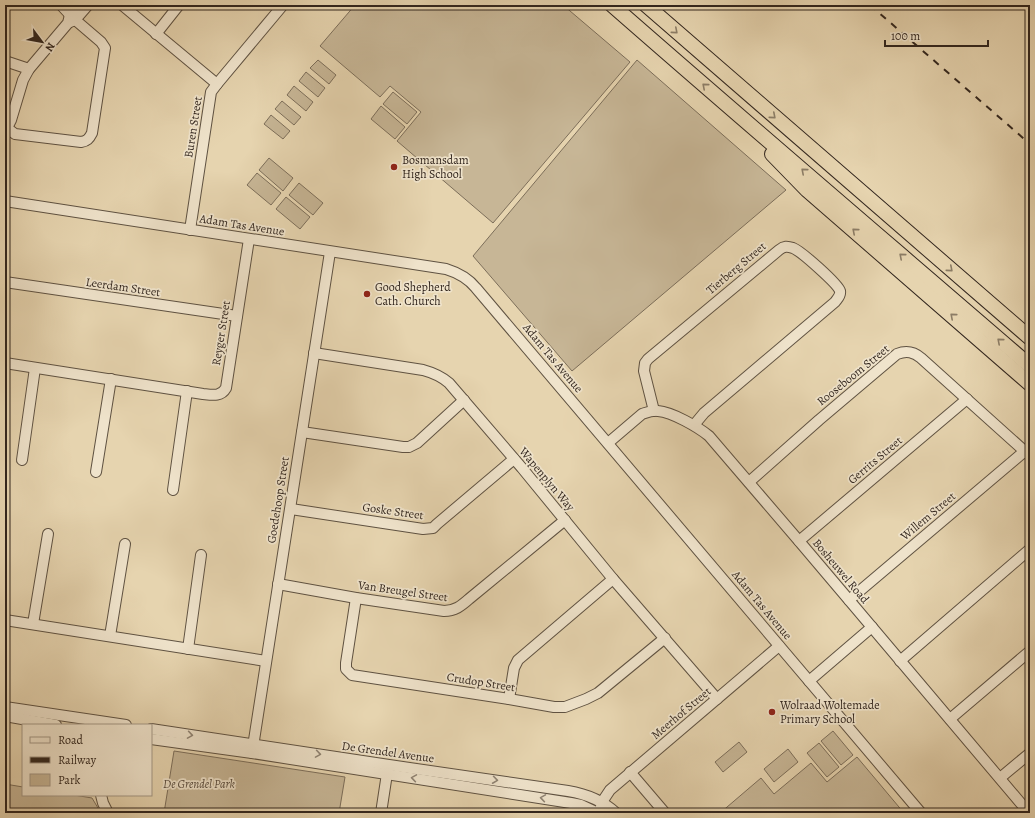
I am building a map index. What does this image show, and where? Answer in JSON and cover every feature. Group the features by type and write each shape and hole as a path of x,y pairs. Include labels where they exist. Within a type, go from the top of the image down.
{"highway":[{"path":"612,5 1030,366"},
{"path":"646,5 1030,338"},
{"path":"730,108 744,128 807,190 1030,384"},
{"path":"1005,316 1030,335"}],"street":[{"path":"60,5 71,20 101,42 105,48 92,133 86,142 14,134 6,128 11,120 23,80 29,70 71,20 88,5"},
{"path":"71,20 78,5"},
{"path":"122,5 217,84"},
{"path":"156,34 179,5"},
{"name":"Buren Street","path":"190,230 212,91 283,5"},
{"path":"5,61 29,70"},
{"name":"Adam Tas Avenue","path":"5,201 446,269 467,279 921,813"},
{"name":"Reyger Street","path":"5,363 214,395 221,394 226,388 249,239"},
{"name":"Tierberg Street","path":"654,411 644,371 645,363 648,359 782,247 786,246 795,249 824,273 836,286 839,290 839,297 704,413 694,425"},
{"name":"Goedehoop Street","path":"253,749 330,252"},
{"name":"Leerdam Street","path":"5,282 237,316"},
{"name":"Rooseboom Street","path":"749,482 819,420 902,352 916,354 1027,454"},
{"name":"Wapenplyn Way","path":"314,353 424,370 442,377 449,383 613,579 717,699"},
{"path":"22,460 35,368"},
{"path":"96,472 111,379"},
{"path":"173,490 187,391"},
{"name":"Gerrits Street","path":"799,541 967,399"},
{"path":"302,432 408,447 417,443 464,400"},
{"path":"608,443 642,414 654,411"},
{"name":"Bosheuwel Road","path":"654,411 665,412 694,425 709,436 1029,813"},
{"name":"Willem Street","path":"848,600 1027,454"},
{"name":"Goske Street","path":"291,509 423,530 428,529 437,524 514,459"},
{"name":"Van Breugel Street","path":"278,584 356,598 444,611 453,610 469,600 565,520"},
{"path":"33,624 48,534"},
{"path":"110,636 125,544"},
{"path":"900,661 1030,549"},
{"path":"188,649 201,555"},
{"path":"510,699 514,668 518,660 613,579"},
{"name":"Crudop Street","path":"356,598 346,667 347,671 352,676 510,699 554,707 565,707 592,696 603,689 665,638"},
{"path":"5,620 266,660"},
{"path":"809,681 872,627"},
{"name":"Meerhof Street","path":"602,802 610,790 630,772 779,646"},
{"path":"950,719 1030,651"},
{"path":"5,707 110,724"},
{"path":"5,716 50,724"},
{"name":"De Grendel Avenue","path":"152,729 253,749 388,770 571,803 581,805 598,813"},
{"name":"De Grendel Avenue","path":"152,739 253,749"},
{"path":"1000,778 1030,753"},
{"path":"381,813 388,770"},
{"name":"De Grendel Avenue","path":"388,770 558,789 580,793 602,802 616,813"},
{"path":"630,772 665,813"},
{"path":"101,796 108,813"},
{"path":"581,805 593,806 602,802"},
{"path":"602,802 602,813"}],"green space":[{"path":"355,5 563,5 630,62 493,223 397,141 421,112 390,86 380,97 320,46"},
{"path":"318,60 336,75 329,84 310,68"},
{"path":"637,60 786,190 572,371 473,256"},
{"path":"306,72 325,88 318,97 299,81"},
{"path":"294,86 313,102 306,111 287,95"},
{"path":"393,92 417,112 407,124 383,104"},
{"path":"282,101 301,117 294,125 275,109"},
{"path":"381,106 405,127 395,139 371,119"},
{"path":"271,115 290,131 283,139 264,124"},
{"path":"269,158 293,178 283,191 259,170"},
{"path":"257,173 281,193 271,205 247,185"},
{"path":"299,183 323,203 313,215 289,195"},
{"path":"286,197 310,217 300,229 276,209"},
{"path":"833,731 853,755 841,765 821,741"},
{"path":"739,742 747,752 723,772 715,762"},
{"path":"819,743 839,767 827,777 807,753"},
{"path":"788,749 798,762 774,782 764,769"},
{"name":"De Grendel Park","path":"174,751 345,777 339,813 164,813"},
{"path":"857,757 904,813 720,813 761,778 774,794 811,763 827,782"},
{"path":"5,784 22,787 22,796 80,796 92,798 101,813 5,813"}],"railway":[{"path":"870,5 1030,144"}],"place":[{"name":"Bosmansdam High School","path":"394,167"},
{"name":"Good Shepherd Cath. Church","path":"367,294"},
{"name":"Wolraad Woltemade Primary School","path":"772,712"}]}
